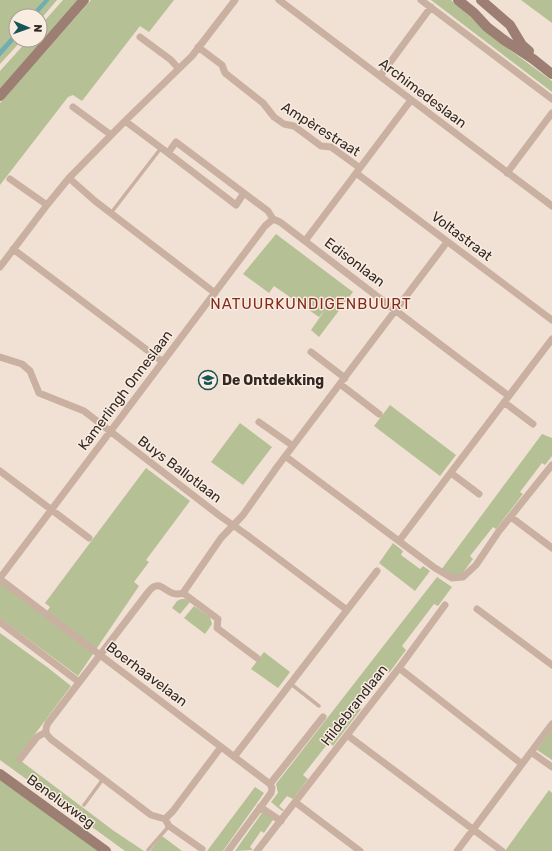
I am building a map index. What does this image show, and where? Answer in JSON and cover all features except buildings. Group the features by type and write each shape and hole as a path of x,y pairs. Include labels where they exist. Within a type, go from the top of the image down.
{"main road":[{"path":"0,96 84,0"},
{"path":"458,0 474,13 487,27 552,74"},
{"path":"483,0 510,25 522,45 552,67"},
{"name":"Beneluxweg","path":"0,774 106,851"}],"street":[{"path":"0,267 69,178 125,120 192,56 235,0"},
{"name":"Archimedeslaan","path":"279,0 552,206"},
{"path":"422,0 552,99"},
{"path":"474,13 483,0"},
{"path":"380,76 431,7"},
{"path":"140,37 171,60 178,68"},
{"name":"Ampèrestraat","path":"198,47 222,65 225,73 263,103 274,117 284,124 294,126 321,146 331,147 358,171"},
{"path":"305,241 412,100"},
{"path":"73,107 111,135"},
{"path":"507,172 552,113"},
{"path":"125,120 236,205 244,193"},
{"name":"Edisonlaan","path":"168,153 176,142 268,211 273,219 280,222 509,396"},
{"name":"Voltastraat","path":"358,171 447,242 552,320"},
{"path":"69,178 111,213 215,292"},
{"path":"10,179 47,205"},
{"name":"Kamerlingh Onneslaan","path":"0,579 152,375 265,226 273,219"},
{"path":"20,759 37,737 46,730 79,682 152,587 161,587 175,595 183,593 222,538 243,515 285,456 447,242"},
{"path":"13,249 163,362"},
{"path":"399,541 552,339"},
{"path":"311,352 345,378"},
{"name":"Buys Ballotlaan","path":"0,357 22,364 30,371 39,393 84,411 152,464 347,610"},
{"path":"340,384 379,414"},
{"path":"504,402 533,424"},
{"path":"259,422 293,446"},
{"path":"285,456 435,568 452,578 463,577 476,564 499,531 552,466"},
{"path":"0,471 89,538"},
{"path":"450,473 479,494"},
{"path":"511,517 552,548"},
{"path":"234,757 377,571"},
{"name":"Boerhaavelaan","path":"0,579 270,784"},
{"path":"183,593 218,619 217,628 257,658"},
{"name":"Hildebrandlaan","path":"257,851 399,668 445,605"},
{"path":"477,609 552,665"},
{"path":"0,622 79,682"},
{"path":"399,668 522,764"},
{"name":"Hildebrandlaan","path":"270,784 323,717"},
{"path":"457,851 552,724"},
{"path":"46,730 48,736 52,740 151,816 165,819"},
{"path":"347,735 502,851"},
{"path":"165,819 173,811 221,747"},
{"path":"531,752 552,767"},
{"path":"228,851 271,793 272,788 270,784"},
{"path":"295,802 360,851"},
{"path":"260,807 281,821"},
{"path":"165,819 169,826 202,850"}],"lane":[{"path":"111,213 161,148"},
{"path":"291,684 319,706"},
{"path":"84,805 103,779"},
{"path":"148,850 169,826"}],"green space":[{"path":"0,0 44,0 36,8 8,8 8,40 0,49"},
{"path":"50,0 57,0 48,11 48,8 43,8"},
{"path":"63,0 78,0 48,34 48,17"},
{"path":"91,0 174,0 149,32 140,26 82,101 73,95 68,97 0,185 0,103"},
{"path":"431,0 451,0 499,42 552,81 552,92"},
{"path":"521,0 552,0 552,23"},
{"path":"8,48 15,48 0,64 0,57"},
{"path":"21,48 36,48 0,89 0,71"},
{"path":"276,234 353,292 319,337 311,330 325,310 319,317 274,286 269,293 243,274"},
{"path":"390,405 456,455 440,476 374,426"},
{"path":"240,423 272,447 243,485 211,462"},
{"path":"542,434 552,438 552,456 545,465 542,463 520,492 523,494 496,529 493,527 470,556 473,559 459,578 441,570"},
{"path":"146,468 190,501 146,560 149,562 134,582 139,586 78,676 0,618 0,578 47,611 50,607 45,603"},
{"path":"393,543 403,551 401,555 420,569 423,566 430,571 415,591 379,563"},
{"path":"437,577 452,587 438,606 434,604 402,646 406,650 389,673 384,669 356,705 361,709 333,746 329,742 303,775 308,779 293,799 287,796 279,806 284,810 282,811 271,802 278,793 276,784"},
{"path":"185,599 190,602 180,614 172,608 177,601"},
{"path":"194,606 210,617 212,624 205,634 184,618"},
{"path":"0,633 71,686 17,758 114,831 144,851 125,851 0,760"},
{"path":"264,652 290,672 278,688 251,669"},
{"path":"552,729 552,760 537,750"},
{"path":"0,779 98,851 0,851"},
{"path":"255,787 264,793 223,851 207,851"},
{"path":"549,790 552,793 552,851 505,851"},
{"path":"264,810 275,817 264,833 261,831 250,847 253,850 235,851"},
{"path":"162,836 182,851 150,851"}],"water":[{"path":"44,0 50,0 43,8 36,8"},
{"path":"8,40 8,48 0,57 0,49"}],"place":[{"name":"De Ontdekking","path":"208,380"}],"district":[{"name":"NATUURKUNDIGENBUURT","path":"311,304"}]}
